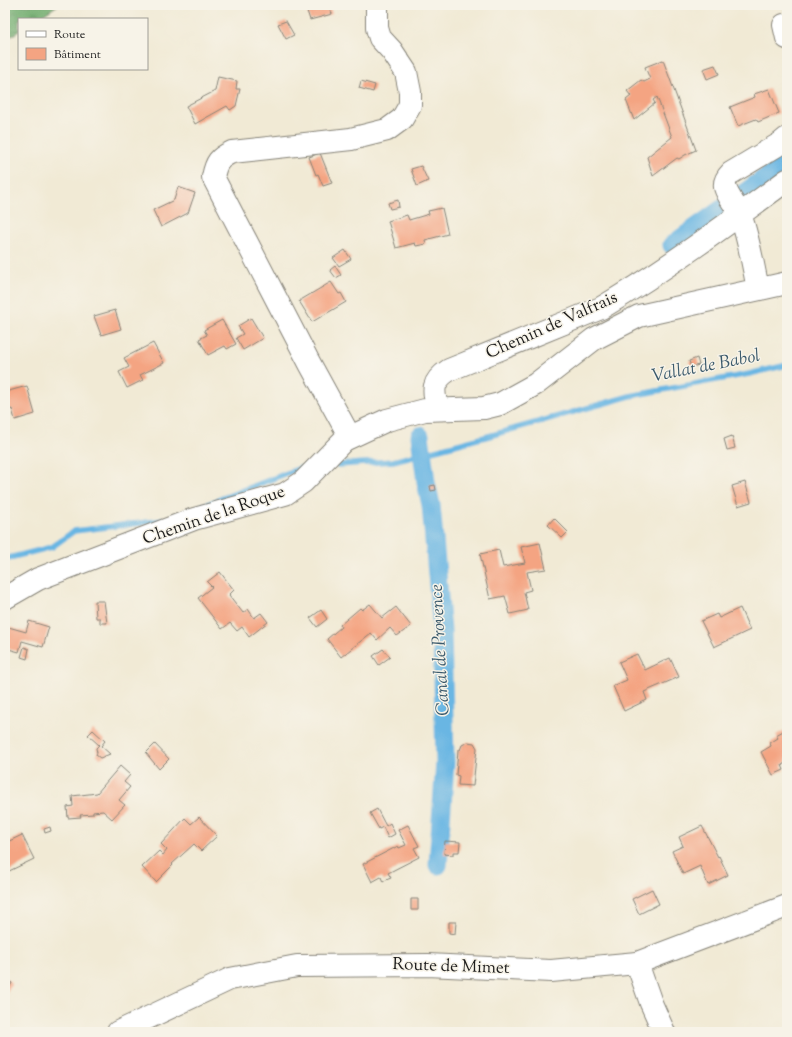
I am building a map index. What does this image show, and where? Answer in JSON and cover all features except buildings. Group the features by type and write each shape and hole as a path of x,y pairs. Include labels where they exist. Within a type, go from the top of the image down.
{"street":[{"path":"350,437 310,364 213,177 216,165 223,156 232,152 351,139 387,130 402,119 410,104 410,92 406,72 392,51 380,38 377,28 377,8"},
{"path":"758,289 747,235 725,185 726,178 731,173 787,138"},
{"name":"Chemin de Valfrais","path":"438,409 434,390 436,381 441,375 601,308 622,296 735,206 787,180"},
{"name":"Chemin de la Roque","path":"5,598 38,579 97,558 194,519 285,494 303,482 344,440 387,420 425,410 484,408 500,404 536,384 594,339 639,316 787,283"},
{"name":"Route de Mimet","path":"118,1032 230,979 297,966 428,965 551,971 637,963 787,906"},
{"path":"637,963 651,1003 664,1032"}],"green space":[{"path":"5,5 58,5 38,18 18,18 18,32 5,40"}],"waterway":[{"name":"Canal de Provence","path":"672,245 787,162"},
{"name":"Vallat de Babol","path":"338,465 393,461 489,436 630,396 749,374 787,365"},
{"name":"Canal de Provence","path":"420,436 426,482 431,505 442,631 445,762 438,865"},
{"path":"200,507 300,468"},
{"path":"5,559 52,547 74,531 165,520"}]}
